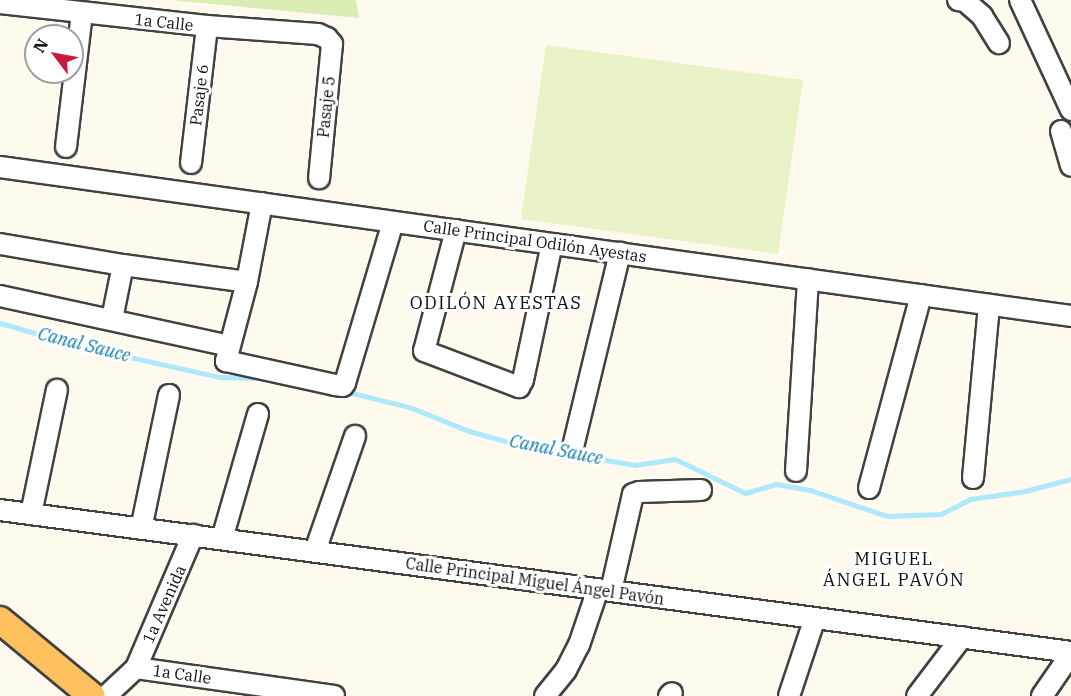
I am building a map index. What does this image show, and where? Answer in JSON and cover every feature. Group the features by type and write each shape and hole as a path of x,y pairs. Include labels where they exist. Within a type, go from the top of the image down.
{"main road":[{"path":"0,620 92,696"}],"street":[{"path":"958,0 965,1 982,16 999,43"},
{"path":"1020,0 1071,110"},
{"name":"1a Calle","path":"0,3 207,26 318,34 327,38"},
{"path":"66,147 82,13"},
{"name":"Pasaje 6","path":"191,163 207,26"},
{"name":"Pasaje 5","path":"318,178 332,44 327,38"},
{"path":"1062,131 1071,166"},
{"name":"Calle Principal Odilón Ayestas","path":"0,167 1071,316"},
{"path":"262,203 247,282 226,358 228,363 343,386 393,222"},
{"path":"456,230 424,351 519,387 524,380 552,244"},
{"path":"0,244 123,265 247,282"},
{"path":"573,447 620,253"},
{"path":"112,319 123,265"},
{"path":"796,471 808,279"},
{"path":"868,488 921,295"},
{"path":"0,296 230,346"},
{"path":"973,478 989,305"},
{"path":"31,514 57,390"},
{"path":"141,528 169,395"},
{"path":"222,539 258,414"},
{"path":"315,551 355,436"},
{"path":"545,696 566,670 605,590 633,494 701,490"},
{"name":"Calle Principal Miguel Ángel Pavón","path":"0,510 1071,653"},
{"name":"1a Avenida","path":"106,696 136,668 193,535"},
{"path":"789,696 815,618"},
{"path":"917,696 962,637"},
{"path":"1042,696 1071,653"},
{"name":"1a Calle","path":"136,668 334,696"}],"green space":[{"path":"171,0 356,0 359,18"},
{"path":"546,45 803,80 778,254 521,219"}],"waterway":[{"name":"Canal Sauce","path":"0,323 76,345 219,377 261,378"},
{"name":"Canal Sauce","path":"344,391 412,408 469,431 523,446 635,465 675,459 745,493 776,484 810,490 887,516 941,514 971,499 1025,491 1071,479"}],"district":[{"name":"ODILÓN AYESTAS","path":"496,303"},
{"name":"MIGUEL ÁNGEL PAVÓN","path":"894,570"}]}
